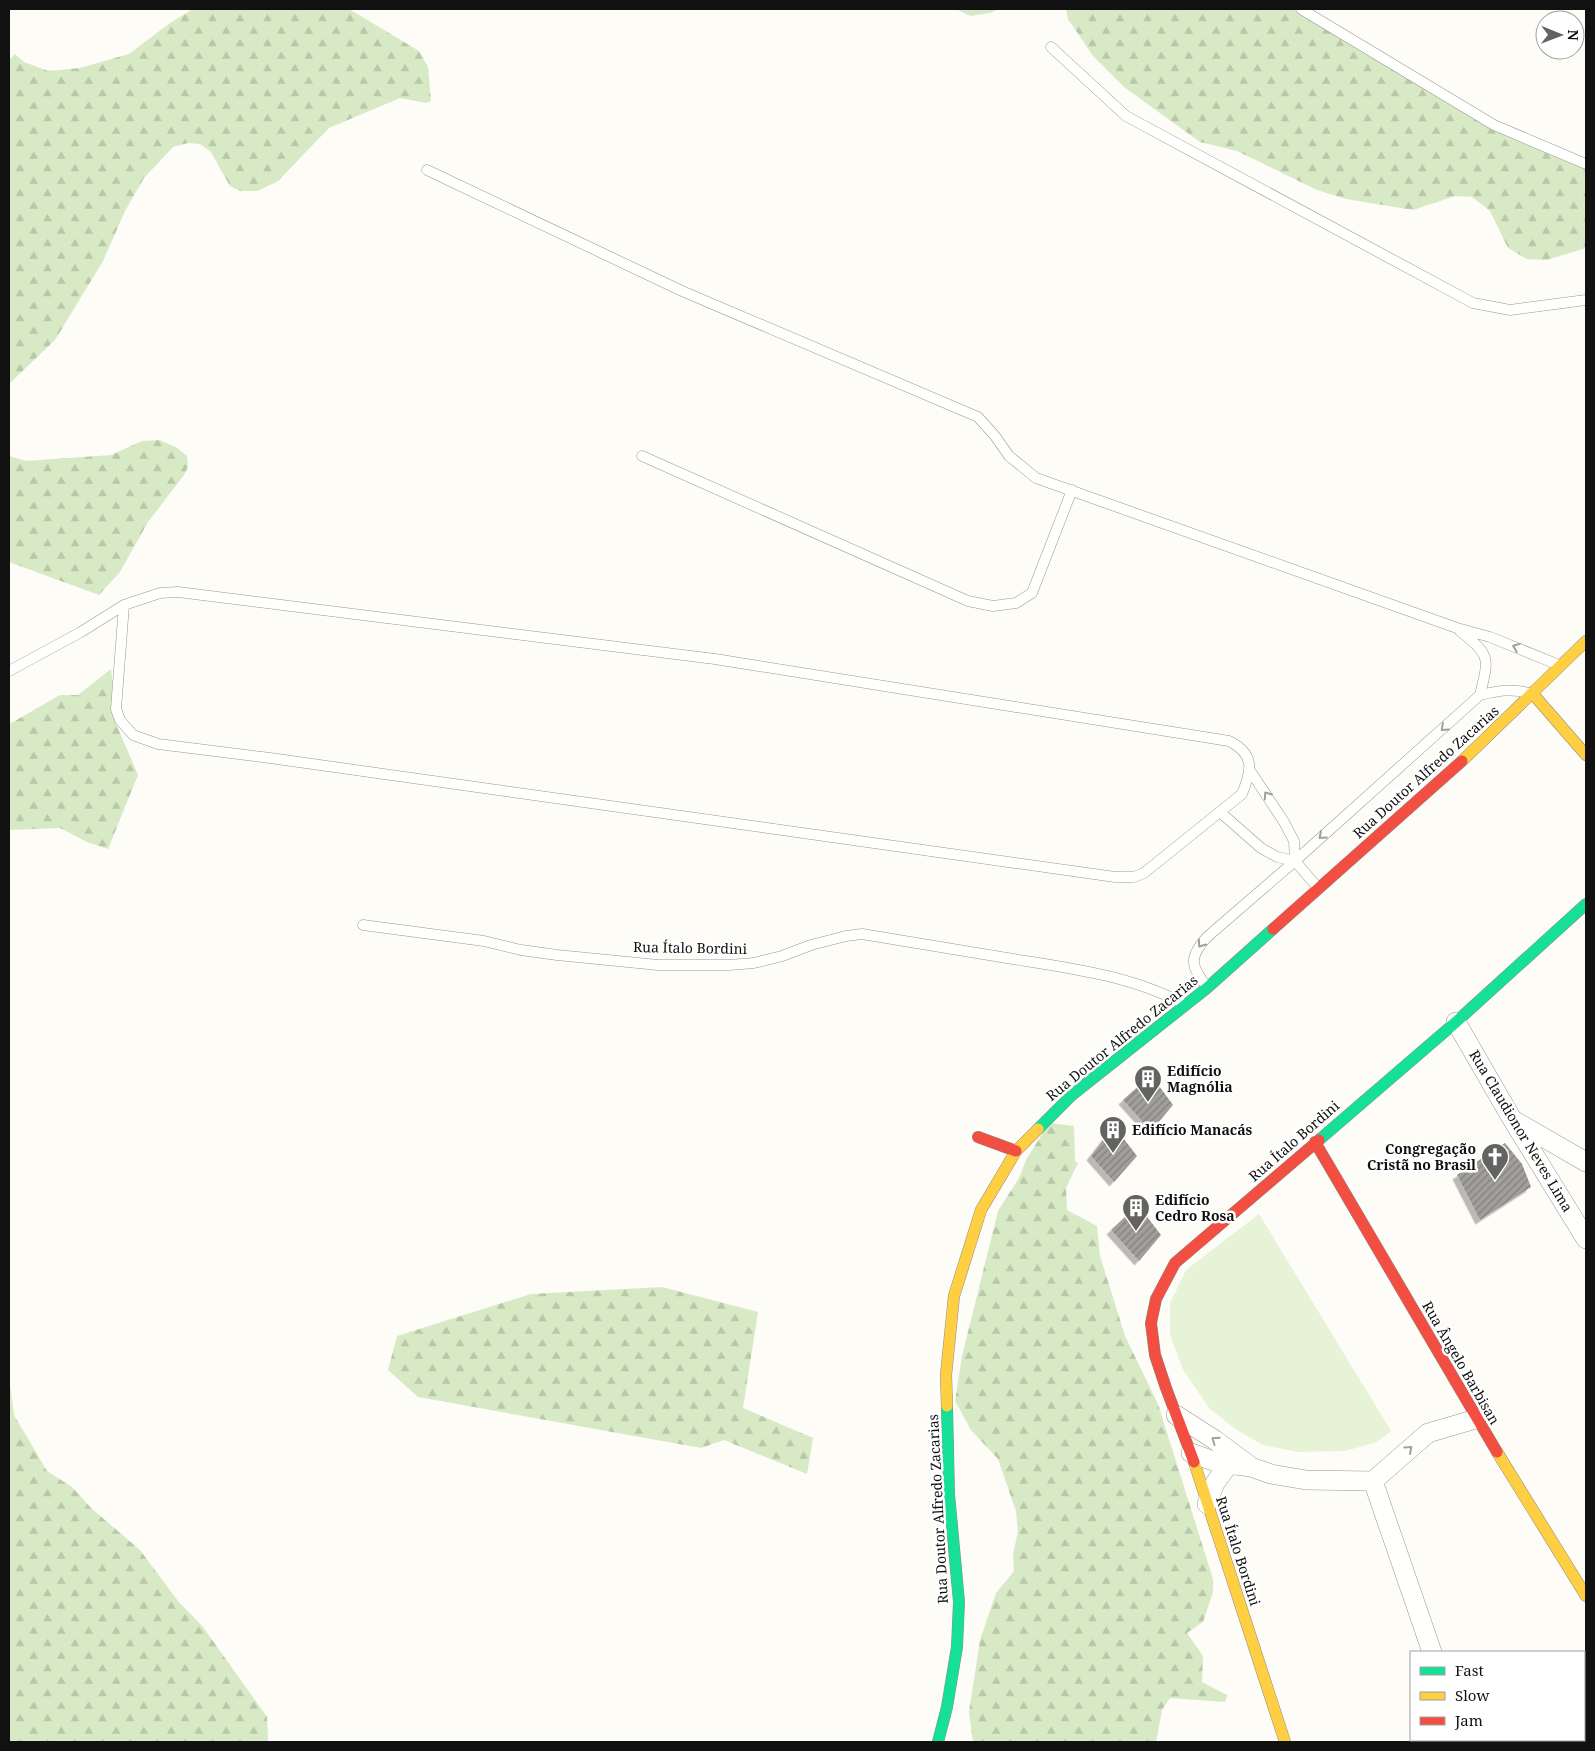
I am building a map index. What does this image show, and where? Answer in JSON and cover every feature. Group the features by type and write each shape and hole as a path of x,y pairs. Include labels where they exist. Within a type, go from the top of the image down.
{"street":[{"name":"Rua Doutor Alfredo Zacarias","path":"938,1742 947,1707 958,1638 959,1602 949,1494 946,1375 954,1296 981,1210 1016,1151 1072,1095 1207,988 1471,753 1586,641"},
{"path":"1533,694 1586,755"},
{"name":"Rua Ítalo Bordini","path":"1285,1742 1191,1453 1156,1358 1152,1340 1151,1320 1158,1292 1175,1263 1456,1022 1586,904"},
{"name":"Rua Claudionor Neves Lima","path":"1456,1022 1512,1120 1586,1239"},
{"path":"1512,1120 1586,1162"},
{"path":"978,1137 1016,1151"},
{"name":"Rua Ângelo Barbisan","path":"1315,1142 1476,1420 1586,1596"},
{"path":"1176,1415 1215,1440 1251,1467"},
{"path":"1191,1453 1219,1463 1251,1467 1271,1474 1306,1480 1373,1481 1428,1433 1476,1420"},
{"path":"1207,1504 1215,1483 1228,1464"},
{"path":"1373,1481 1432,1651"}],"lane":[{"path":"1301,9 1494,125 1586,164"},
{"path":"1051,47 1126,116 1473,303 1510,310 1586,300"},
{"path":"427,170 682,291 978,417 1009,456 1036,478 1457,628 1490,637 1561,666"},
{"path":"642,456 968,601 993,606 1016,604 1032,593 1072,490"},
{"path":"9,671 81,632 124,605 160,593 178,592 715,659 1229,741 1240,747 1246,754 1249,769 1247,782 1242,794 1220,812 1144,873 1134,877 1115,877 270,758 158,744 133,735 120,720 116,709 124,605"},
{"path":"1457,628 1479,646 1484,653 1485,673 1480,695"},
{"path":"1207,988 1193,964 1198,946 1207,937 1295,861 1480,695 1504,690 1517,690 1533,694"},
{"path":"1249,769 1284,822 1294,841 1295,861"},
{"path":"1220,812 1261,848 1277,857 1295,861 1318,888"},
{"name":"Rua Ítalo Bordini","path":"363,925 484,941 521,950 557,955 658,965 754,963 782,956 811,945 862,934 1055,966 1127,982 1161,992 1186,1005"}],"green space":[{"path":"193,9 349,9 419,51 428,67 431,101 426,103 400,98 329,128 278,181 258,191 240,191 230,186 211,152 200,144 188,143 173,147 144,178 125,211 103,261 55,340 9,384 9,60 15,54 24,62 48,71 80,68 129,54 170,23"},
{"path":"956,9 999,9 990,13 970,16"},
{"path":"1066,9 1304,9 1546,153 1586,169 1586,248 1547,260 1527,259 1508,248 1490,211 1472,197 1455,196 1413,210 1346,199 1317,190 1237,151 1200,142 1124,87 1093,56 1068,19"},
{"path":"159,440 176,447 187,456 188,467 148,522 120,572 99,595 9,562 9,456 26,461 111,455 142,441"},
{"path":"111,669 117,726 138,775 108,849 87,842 60,828 9,830 9,723 60,695 78,695"},
{"path":"1049,1123 1074,1126 1075,1161 1078,1163 1066,1188 1067,1210 1097,1226 1100,1256 1125,1336 1158,1404 1213,1579 1213,1592 1203,1622 1187,1633 1203,1656 1202,1682 1227,1695 1225,1702 1170,1698 1162,1710 1156,1742 973,1742 969,1712 980,1640 996,1593 1014,1571 1013,1554 1018,1532 1016,1511 998,1459 971,1430 955,1401 962,1356 998,1211 1019,1178 1026,1160"},
{"path":"1259,1214 1391,1431 1377,1442 1345,1451 1298,1452 1263,1445 1237,1430 1210,1409 1183,1370 1170,1335 1170,1303 1186,1270"},
{"path":"662,1287 758,1312 743,1408 813,1438 807,1474 724,1440 701,1448 418,1397 388,1370 397,1336 531,1294"},
{"path":"9,1376 14,1415 47,1471 72,1487 91,1508 140,1550 178,1601 203,1627 267,1717 267,1742 9,1742"}],"building":[{"name":"Edifício Magnólia","path":"1151,1075 1173,1105 1151,1131 1123,1100"},
{"name":"Edifício Manacás","path":"1114,1126 1137,1156 1114,1182 1091,1156"},
{"name":"Congregação Cristã no Brasil","path":"1505,1143 1522,1164 1531,1187 1480,1220 1457,1175"},
{"name":"Edifício Cedro Rosa","path":"1138,1205 1161,1235 1139,1261 1111,1230"}],"traffic: fast":[{"path":"1319,1140 1456,1022 1586,904"},
{"path":"1038,1129 1072,1095 1207,988 1273,929"},
{"path":"938,1742 947,1707 957,1647 959,1602 949,1494 947,1406"}],"traffic: slow":[{"path":"1462,761 1586,641"},
{"path":"1533,694 1586,755"},
{"path":"947,1406 946,1375 954,1296 981,1210 1016,1151 1038,1129"},
{"path":"1497,1452 1586,1596"},
{"path":"1194,1462 1285,1742"}],"traffic: jam":[{"path":"1273,929 1462,761"},
{"path":"978,1137 1016,1151"},
{"path":"1194,1462 1155,1355 1151,1323 1156,1299 1175,1263 1319,1140"},
{"path":"1315,1142 1497,1452"}],"place":[{"name":"Edifício Magnólia","path":"1148,1103"},
{"name":"Edifício Manacás","path":"1113,1154"},
{"name":"Congregação Cristã no Brasil","path":"1495,1181"},
{"name":"Edifício Cedro Rosa","path":"1136,1232"}]}
